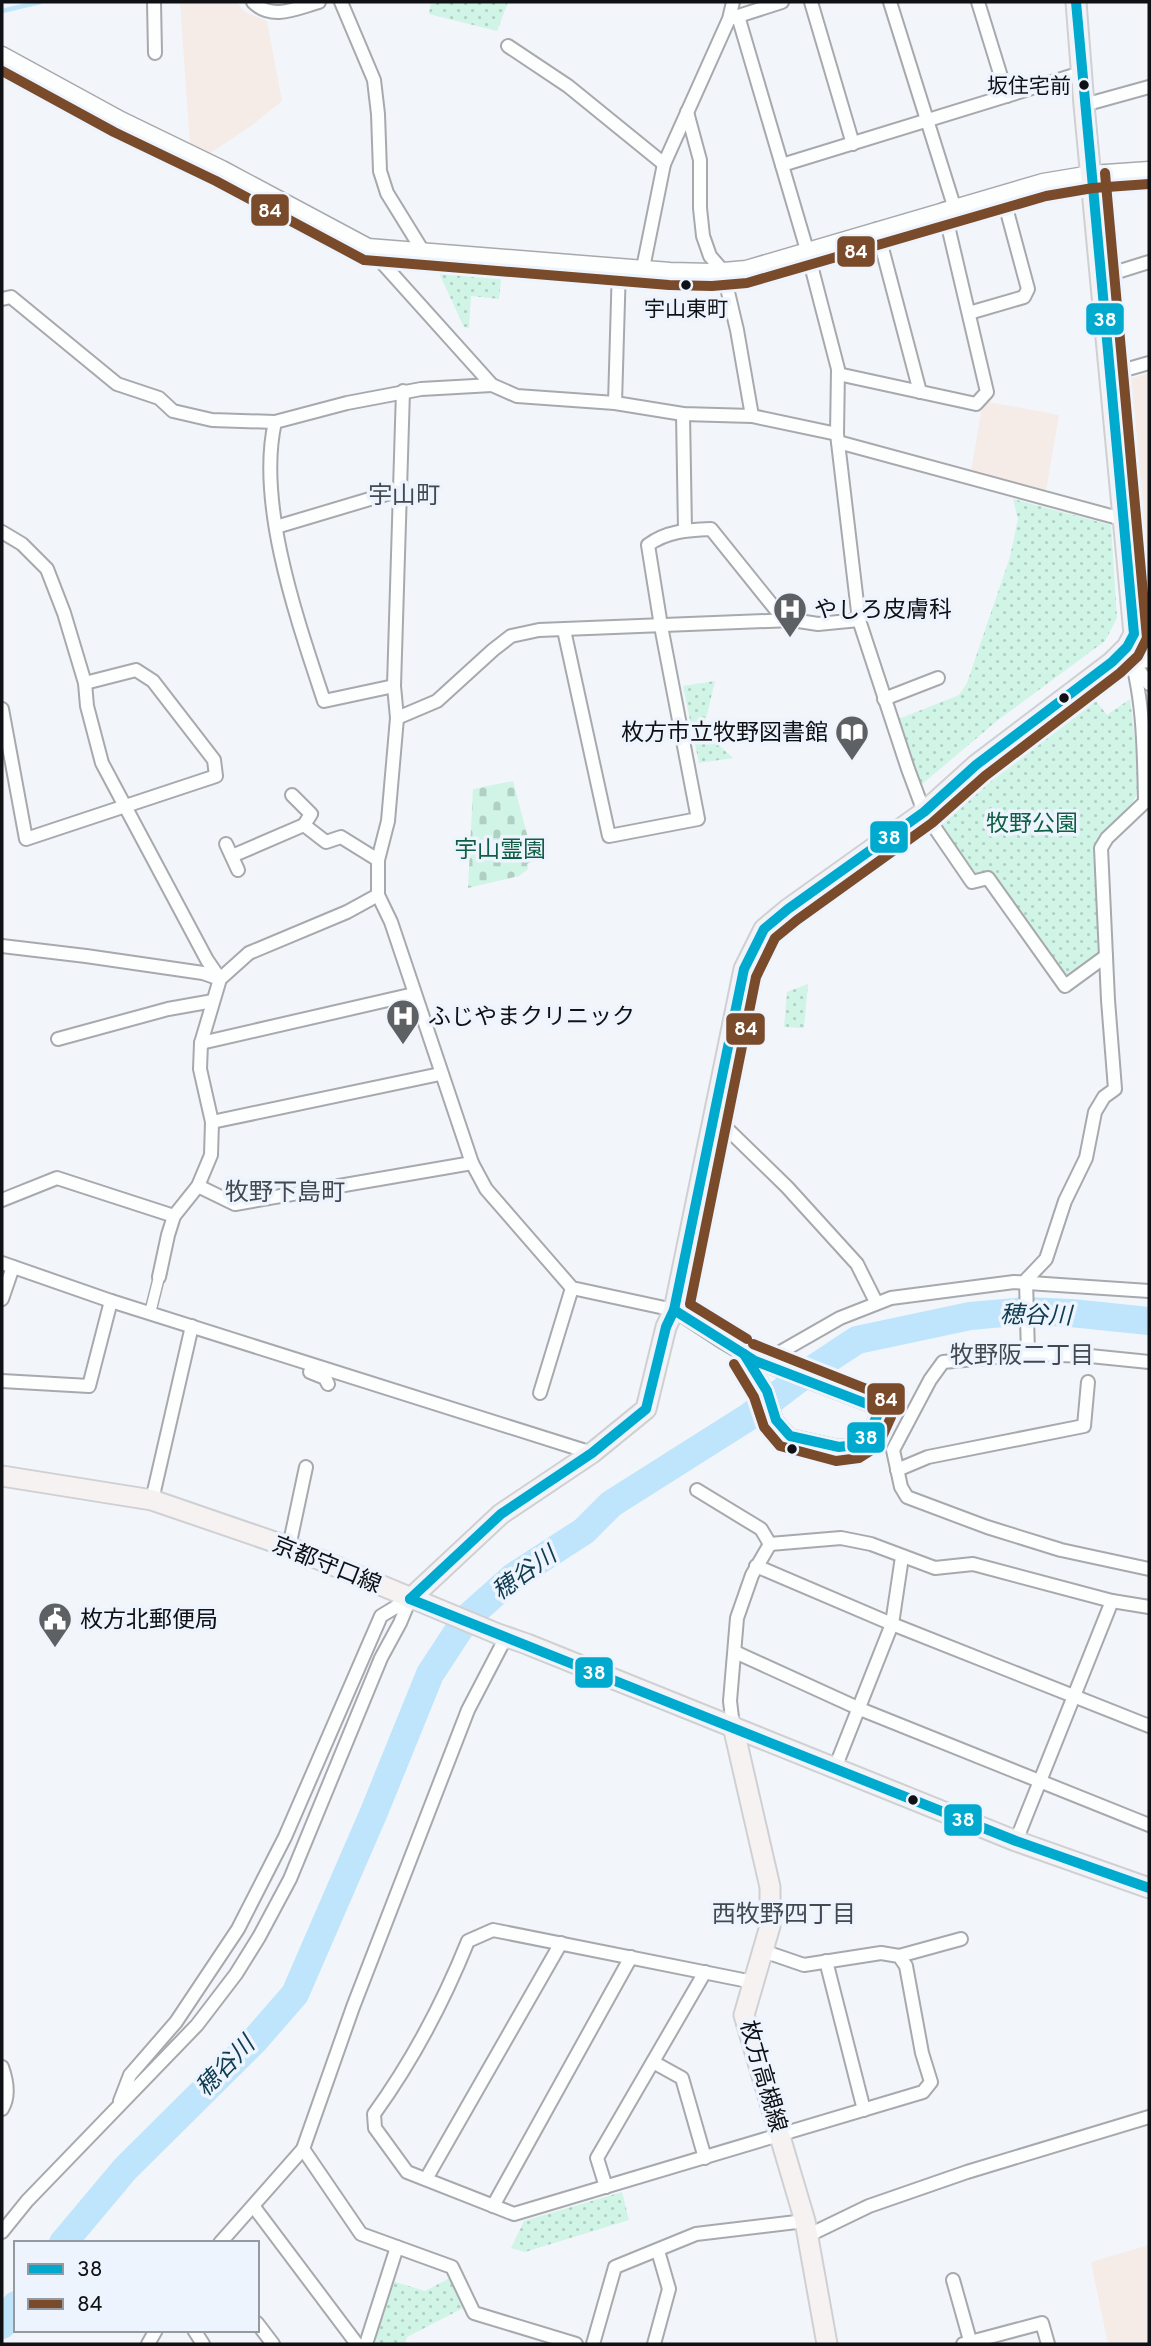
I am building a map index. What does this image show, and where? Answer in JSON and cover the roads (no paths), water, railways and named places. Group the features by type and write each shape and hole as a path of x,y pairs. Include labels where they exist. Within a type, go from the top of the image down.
{"main road":[{"path":"410,1599 501,1514 593,1453 646,1409 666,1327 674,1310 744,969 764,929 925,812 975,765 1112,662 1130,655 1134,634 1133,620 1076,2"},
{"name":"京都守口線","path":"2,1476 152,1500 289,1547 410,1599 1016,1840 1149,1888"},
{"name":"枚方高槻線","path":"733,1726 769,1887 770,1926 744,2015 806,2228 827,2344"}],"street":[{"path":"154,2 155,53"},
{"path":"253,2 259,8 281,13 317,2"},
{"path":"341,2 374,80 379,114 380,171 387,193 425,253"},
{"path":"733,2 734,17 807,250 838,374 838,438 859,620 925,812 972,882 988,878 1065,986 1106,956"},
{"path":"643,268 664,164 734,17 782,2"},
{"path":"811,2 853,144"},
{"path":"838,374 976,404 987,392 928,120 890,2"},
{"path":"978,2 1007,96"},
{"path":"508,46 568,86 664,164"},
{"path":"2,55 121,120 222,169 368,247 492,385 517,396 615,403 683,414 752,416 1122,519"},
{"path":"782,165 1081,73"},
{"path":"1084,105 1149,87"},
{"path":"687,112 700,160 703,236 710,256 723,271 737,330 752,416"},
{"path":"368,247 670,271 746,269 1043,182 1091,174 1149,170"},
{"path":"969,313 1024,297 1028,289 1002,193"},
{"path":"877,229 920,392"},
{"path":"1101,277 1149,262"},
{"path":"615,403 619,266"},
{"path":"2,299 11,297 117,384 159,398 173,411 212,420 275,422 347,402 421,388 492,385"},
{"path":"1109,369 1121,371 1149,363"},
{"path":"404,391 394,686 397,718 388,821 377,860 378,895 391,922 472,1163 486,1189 572,1288 674,1310 743,1353 757,1366 875,1407 877,1416 867,1437 855,1445 839,1447 790,1436 776,1420 757,1366"},
{"path":"683,414 685,530"},
{"path":"275,422 270,441 271,491 276,527 300,626 324,701 394,686"},
{"path":"276,527 400,490"},
{"path":"564,630 609,836 698,819 648,545 658,538 685,530 711,529 785,621"},
{"path":"2,532 22,544 47,569 64,613 85,683 87,706 102,763 201,949 220,979"},
{"path":"397,718 437,701 512,636 539,630 785,621 818,624 859,620"},
{"path":"1130,655 1149,661"},
{"path":"1130,655 1149,684"},
{"path":"1028,1351 1025,1288 1029,1276 1046,1259 1056,1236 1061,1212 1086,1158 1095,1112 1104,1097 1115,1089 1101,848 1107,838 1145,802 1138,689 1130,655"},
{"path":"2,709 26,839 216,776 214,760 153,681 136,670 85,683"},
{"path":"884,699 938,678"},
{"path":"238,870 229,850 304,825 311,814 292,795"},
{"path":"304,825 326,842 341,837 377,860"},
{"path":"150,1313 174,1216 198,1186 211,1155 212,1122 200,1069 201,1044 220,979 249,953 347,912 378,895"},
{"path":"2,946 149,965 220,979"},
{"path":"201,1044 414,995"},
{"path":"58,1039 168,1009 213,1001"},
{"path":"212,1122 440,1074"},
{"path":"713,1115 787,1187 857,1264 876,1302"},
{"path":"198,1186 235,1204 472,1163"},
{"path":"2,1200 57,1178 174,1216"},
{"path":"2,1299 7,1265 111,1301 593,1453"},
{"path":"757,1366 830,1323 876,1302 1014,1282 1025,1288 1149,1291"},
{"path":"540,1393 572,1288"},
{"path":"2,1381 89,1386 111,1301"},
{"path":"152,1500 192,1326"},
{"path":"1149,1362 1028,1351 943,1362 930,1380 893,1450 901,1487 906,1497 987,1527 1061,1550 1149,1569"},
{"path":"298,1360 303,1369 325,1378 328,1384"},
{"path":"897,1470 929,1457 1084,1426 1088,1382"},
{"path":"289,1547 306,1467"},
{"path":"697,1490 761,1530 770,1544"},
{"path":"770,1544 841,1538 871,1544 934,1568 972,1564 1112,1601 1149,1607"},
{"path":"733,1726 730,1701 737,1618 757,1566 770,1544"},
{"path":"835,1768 892,1624 902,1557"},
{"path":"757,1566 892,1624 1149,1726"},
{"path":"117,2108 130,2075 176,2022 238,1929 285,1837 381,1616 410,1599"},
{"path":"2,2232 27,2201 197,2025 236,1974 290,1879 381,1658 410,1599"},
{"path":"1016,1840 1112,1601"},
{"path":"222,2241 303,2149 353,2007 468,1710 502,1636"},
{"path":"734,1652 860,1709 1149,1825"},
{"path":"754,1982 493,1930 468,1941 429,2029 399,2079 373,2115 375,2128 407,2172 514,2214 923,2092 931,2082 922,2053 906,1966 899,1955"},
{"path":"763,1951 804,1965 881,1953 899,1955 961,1939"},
{"path":"426,2179 561,1943"},
{"path":"493,2206 631,1957"},
{"path":"826,1961 864,2110"},
{"path":"606,2187 597,2158 705,1972"},
{"path":"653,2062 682,2078 705,2158"},
{"path":"2,2067 7,2100 2,2109"},
{"path":"593,2344 615,2267 696,2234 806,2228 967,2172 1149,2117"},
{"path":"303,2149 361,2234 452,2267 474,2313 576,2344"},
{"path":"254,2207 357,2344"},
{"path":"366,2344 397,2247"},
{"path":"654,2344 669,2289 658,2251"},
{"path":"953,2280 968,2344 1042,2323 1048,2344"},
{"path":"259,2326 273,2344"}],"waterway":[{"path":"2,11 40,2"},
{"name":"穂谷川","path":"65,2241 125,2169 254,2041 295,1994 430,1674 466,1619 513,1577 584,1531 611,1504 750,1416 804,1375 857,1340 970,1316 1026,1311 1149,1321"},
{"name":"穂谷川","path":"2,2325 14,2308"}],"place":[{"name":"坂住宅前","path":"1084,85"},
{"name":"宇山東町","path":"686,285"},
{"name":"やしろ皮膚科","path":"790,639"},
{"name":"枚方市立牧野図書館","path":"852,762"},
{"name":"ふじやまクリニック","path":"403,1046"},
{"name":"枚方北郵便局","path":"55,1649"}],"district":[{"name":"宇山町","path":"404,495"},
{"name":"牧野下島町","path":"285,1192"},
{"name":"牧野阪二丁目","path":"1022,1355"},
{"name":"西牧野四丁目","path":"784,1914"}],"park label":[{"name":"牧野公園","path":"1032,823"},
{"name":"宇山霊園","path":"500,849"}]}
